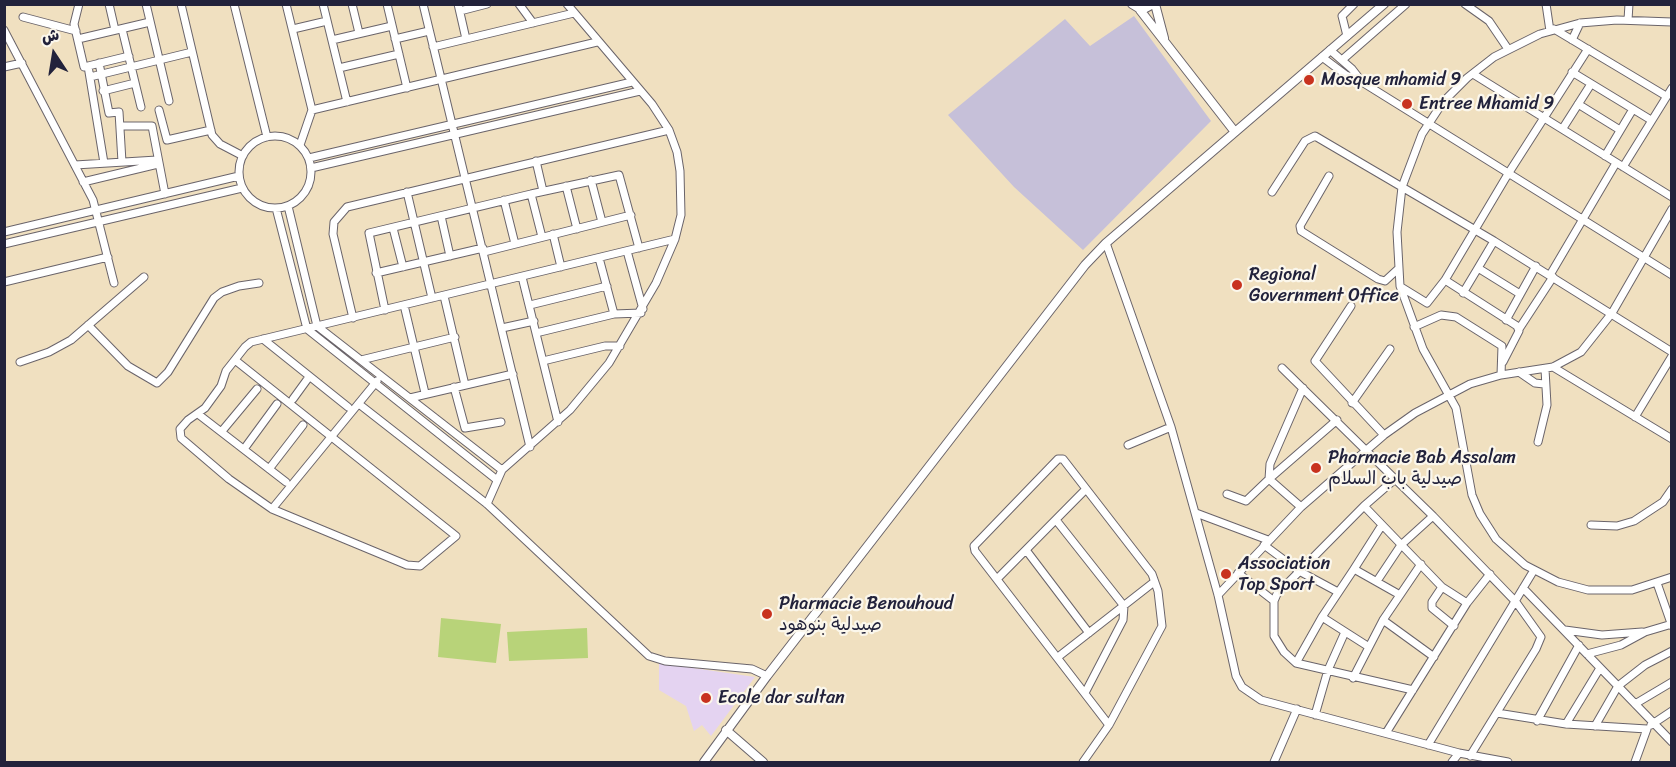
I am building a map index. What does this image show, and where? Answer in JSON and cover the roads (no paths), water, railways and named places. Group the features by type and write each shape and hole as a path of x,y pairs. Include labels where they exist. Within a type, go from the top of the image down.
{"main road":[{"path":"1136,7 1148,9 1154,4 1164,39"},
{"path":"704,762 767,676 1078,274 1106,243 1384,4"},
{"path":"1136,7 1164,39 1206,97 1235,132"},
{"path":"726,730 763,762"}],"street":[{"path":"79,4 74,24 84,67 129,56"},
{"path":"109,4 129,56 141,107"},
{"path":"146,4 169,100"},
{"path":"181,4 211,130 220,144 243,156"},
{"path":"234,4 267,137"},
{"path":"286,4 312,110 300,145"},
{"path":"323,4 346,102"},
{"path":"352,4 359,33"},
{"path":"387,4 407,88"},
{"path":"423,4 530,447"},
{"path":"466,39 459,8 487,4"},
{"path":"519,4 533,23"},
{"path":"487,504 502,470 558,422 592,385 620,346 642,311 675,240 682,194 677,152 669,130 640,91 567,4"},
{"path":"1347,36 1342,16 1354,4"},
{"path":"1342,60 1406,4"},
{"path":"1465,4 1489,21 1508,49"},
{"path":"1546,4 1552,30"},
{"path":"1628,20 1629,4"},
{"path":"433,47 574,13"},
{"path":"23,17 76,31"},
{"path":"1671,22 1628,20 1580,23 1552,30 1508,49 1473,74 1443,102 1416,146 1402,187 1397,232 1400,286 1414,327 1459,415 1469,484 1480,514 1505,548 1534,570 1572,586 1605,592 1632,590 1671,577"},
{"path":"292,29 327,21"},
{"path":"78,39 150,22"},
{"path":"1572,40 1580,23"},
{"path":"332,40 392,26"},
{"path":"4,30 97,210 114,283"},
{"path":"1552,30 1666,96"},
{"path":"395,39 429,31"},
{"path":"312,110 597,42"},
{"path":"1430,302 1543,117 1588,49"},
{"path":"1330,50 1362,82"},
{"path":"90,76 192,52"},
{"path":"339,68 399,54"},
{"path":"1322,57 1346,75 1362,82 1671,275"},
{"path":"4,67 21,63"},
{"path":"99,63 109,114 119,112 122,162"},
{"path":"88,66 104,163"},
{"path":"1572,72 1652,120"},
{"path":"1473,74 1671,197"},
{"path":"309,158 632,82"},
{"path":"93,93 135,83"},
{"path":"1563,128 1591,84"},
{"path":"1623,166 1671,88"},
{"path":"311,168 640,91"},
{"path":"1578,104 1620,130"},
{"path":"1605,156 1633,109"},
{"path":"159,110 167,140 211,130"},
{"path":"121,126 152,126 157,162 165,194"},
{"path":"353,318 333,234 333,222 347,207 669,130"},
{"path":"1272,192 1311,135 1474,229 1612,313 1671,354 1635,417"},
{"path":"267,137 290,139 300,145 309,158 311,168 306,191 288,206 276,208 256,203 242,188 239,176 243,156 256,142 267,137"},
{"path":"536,161 543,191"},
{"path":"75,165 157,162"},
{"path":"84,182 157,162"},
{"path":"1503,362 1519,330 1616,163"},
{"path":"385,310 368,235 504,200 619,175 639,248"},
{"path":"4,232 239,176"},
{"path":"1329,176 1300,226 1301,231 1378,279 1385,281 1398,269"},
{"path":"591,180 603,222"},
{"path":"566,186 577,229"},
{"path":"4,244 242,188"},
{"path":"407,192 432,298"},
{"path":"531,194 542,237"},
{"path":"504,200 515,244"},
{"path":"288,206 317,326 502,470"},
{"path":"276,208 307,329 497,480"},
{"path":"1218,595 1301,507 1384,435 1415,413 1449,393 1501,375 1549,368 1581,352 1612,313 1671,209"},
{"path":"376,273 515,244 630,215"},
{"path":"441,216 450,256"},
{"path":"393,228 403,267"},
{"path":"553,234 561,267"},
{"path":"235,360 456,536 420,566 407,565 273,509 229,479 181,438 180,429 198,414 221,386 226,371 247,345 263,339 675,240"},
{"path":"1463,293 1494,241"},
{"path":"1106,243 1171,427 1218,595 1236,676 1242,687 1261,700 1470,756 1508,762"},
{"path":"627,251 642,311"},
{"path":"4,282 108,257"},
{"path":"599,258 614,314"},
{"path":"1506,320 1536,267"},
{"path":"1478,268 1520,294"},
{"path":"20,362 59,347 144,277"},
{"path":"522,277 558,422"},
{"path":"1445,280 1519,330"},
{"path":"88,325 128,366 157,383 168,372 214,298 222,292 258,283"},
{"path":"530,305 607,286"},
{"path":"1400,286 1500,344 1504,352 1501,375"},
{"path":"444,296 465,385"},
{"path":"404,305 425,393"},
{"path":"1351,306 1315,361 1384,435"},
{"path":"536,333 614,314 642,311"},
{"path":"1414,327 1446,314"},
{"path":"502,328 534,321"},
{"path":"361,360 454,337"},
{"path":"263,339 348,407"},
{"path":"543,362 604,346 620,346"},
{"path":"1352,403 1390,349"},
{"path":"1282,368 1490,574 1539,632 1540,641 1470,756"},
{"path":"1538,441 1547,405 1544,384 1549,368"},
{"path":"1549,368 1671,439"},
{"path":"1519,372 1535,383 1544,384"},
{"path":"410,398 513,374"},
{"path":"273,509 381,375"},
{"path":"293,399 309,377"},
{"path":"454,387 465,428 501,422"},
{"path":"1269,479 1270,464 1303,388"},
{"path":"222,431 257,389"},
{"path":"244,449 276,404"},
{"path":"359,404 487,504 649,656 665,661 752,669 767,676"},
{"path":"198,414 286,482"},
{"path":"1227,494 1246,501 1337,420"},
{"path":"269,469 303,425"},
{"path":"1128,445 1171,427"},
{"path":"1083,762 1109,725 1162,627 1152,574 1063,459 1058,459 974,546 1109,725"},
{"path":"1269,479 1301,507"},
{"path":"1395,479 1364,506 1299,571 1274,601 1274,636 1284,652 1296,663 1413,690"},
{"path":"998,578 1086,489"},
{"path":"1592,525 1617,526 1634,521 1663,502 1671,489"},
{"path":"1364,506 1443,587 1467,603"},
{"path":"1196,513 1266,543 1299,571 1338,592"},
{"path":"1377,581 1401,545 1433,516"},
{"path":"1056,520 1124,606 1123,620 1085,693"},
{"path":"1296,663 1322,617 1382,525"},
{"path":"1026,550 1089,633"},
{"path":"1353,678 1383,620 1421,564"},
{"path":"1354,569 1401,595"},
{"path":"1428,745 1534,570"},
{"path":"1238,573 1274,601"},
{"path":"1386,734 1467,603 1490,574"},
{"path":"1058,657 1154,582"},
{"path":"1565,630 1602,635 1645,632 1671,625 1657,583"},
{"path":"1443,587 1432,602 1431,608 1454,626"},
{"path":"1523,588 1671,742"},
{"path":"1322,617 1369,647"},
{"path":"1383,620 1434,657"},
{"path":"1316,715 1328,670 1345,632"},
{"path":"1587,654 1621,645 1645,632"},
{"path":"1537,721 1579,645"},
{"path":"1595,726 1618,686 1645,665 1671,651"},
{"path":"1566,724 1600,668"},
{"path":"1635,704 1671,682"},
{"path":"1274,762 1297,709"},
{"path":"1635,762 1647,729 1671,711"},
{"path":"1497,713 1537,721 1647,729"},
{"path":"1452,762 1459,753"}],"place":[{"name":"Mosque mhamid 9","path":"1309,80"},
{"name":"Entree Mhamid 9","path":"1407,104"},
{"name":"Regional Government Office","path":"1237,285"},
{"name":"Pharmacie Bab Assalam صيدلية باب السلام","path":"1316,468"},
{"name":"Association Top Sport","path":"1226,574"},
{"name":"Pharmacie Benouhoud صيدلية بنوهود","path":"767,614"},
{"name":"Ecole dar sultan","path":"706,698"}]}
